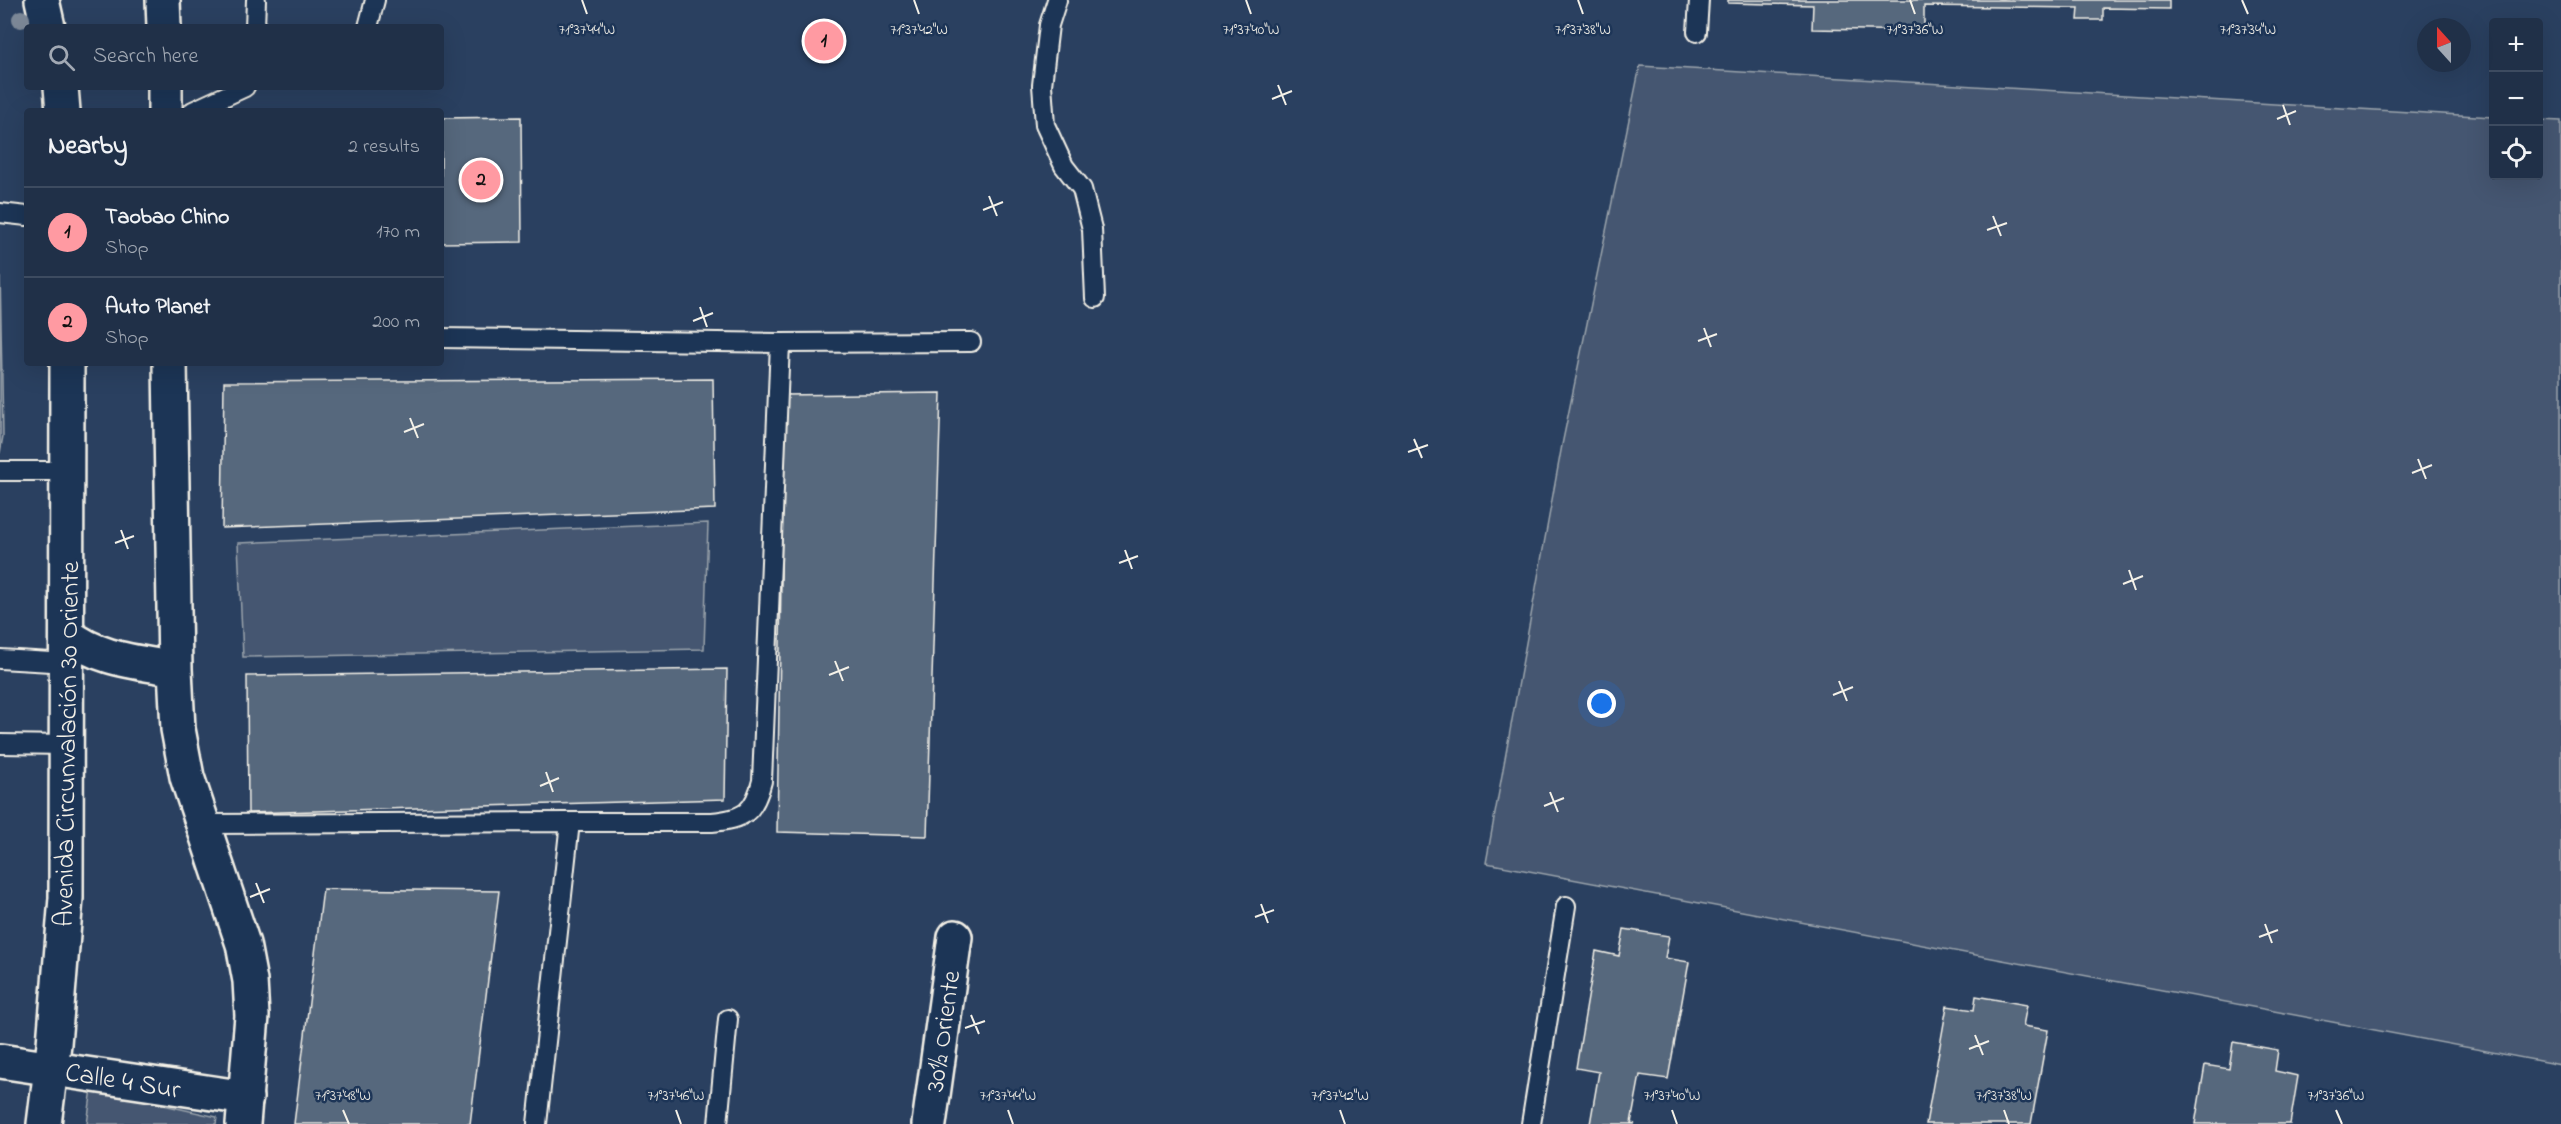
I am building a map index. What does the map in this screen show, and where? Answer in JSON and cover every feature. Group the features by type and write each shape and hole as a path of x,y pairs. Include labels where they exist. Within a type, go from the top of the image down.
{"main road":[{"path":"42,0 47,24"},
{"path":"163,0 164,24"},
{"path":"61,90 63,108"},
{"path":"165,90 165,108"},
{"name":"Avenida Circunvalación 30 Oriente","path":"44,1124 66,898 67,366"},
{"path":"170,366 178,729 187,777 240,935 250,981 252,1016 245,1111"},
{"path":"68,649 79,644 115,657 175,669"},
{"name":"30½ Oriente","path":"929,1124 955,937"},
{"name":"Calle 4 Sur","path":"0,1062 51,1069 245,1111"}],"lane":[{"path":"255,24 256,0"},
{"path":"369,24 375,0"},
{"path":"1057,0 1049,24 1042,85 1046,125 1064,166 1082,189 1092,229 1095,298"},
{"path":"1697,32 1699,0"},
{"path":"200,108 238,90"},
{"path":"0,213 24,216"},
{"path":"444,338 780,343 971,342"},
{"path":"201,824 712,822 733,820 748,812 757,799 762,770 780,343"},
{"path":"0,471 68,471"},
{"path":"0,659 68,649"},
{"path":"0,744 68,746"},
{"path":"537,1124 570,822"},
{"path":"1531,1124 1566,906"},
{"path":"717,1124 728,1019"}],"shaded area":[{"path":"1640,66 2489,117 2489,180 2543,180 2543,120 2561,121 2561,1065 1486,863 1562,445"},
{"path":"0,269 3,436 0,453"},
{"path":"708,523 704,649 243,657 238,543"},
{"path":"92,1089 217,1117 216,1124 87,1124"}],"building":[{"path":"1728,0 2169,0 2169,9 2103,8 2103,20 2078,20 2079,8 1924,6 1924,31 1812,29 1813,5 1728,3"},
{"path":"521,117 522,242 444,243 444,118"},
{"path":"713,379 715,509 222,528 224,382"},
{"path":"941,393 927,836 777,832 784,395"},
{"path":"727,669 725,799 248,813 247,676"},
{"path":"323,889 499,891 470,1124 294,1124"},
{"path":"1624,929 1669,936 1665,958 1689,962 1668,1079 1640,1075 1631,1123 1635,1124 1590,1124 1599,1072 1576,1068 1596,951 1619,956"},
{"path":"1976,996 2027,1005 2023,1026 2048,1030 2031,1124 1926,1124 1947,1006 1974,1010"},
{"path":"2233,1042 2278,1050 2275,1071 2298,1076 2290,1124 2195,1124 2205,1065 2229,1069"}],"place":[{"name":"Taobao Chino","path":"824,41"},
{"name":"Auto Planet","path":"481,180"}]}
